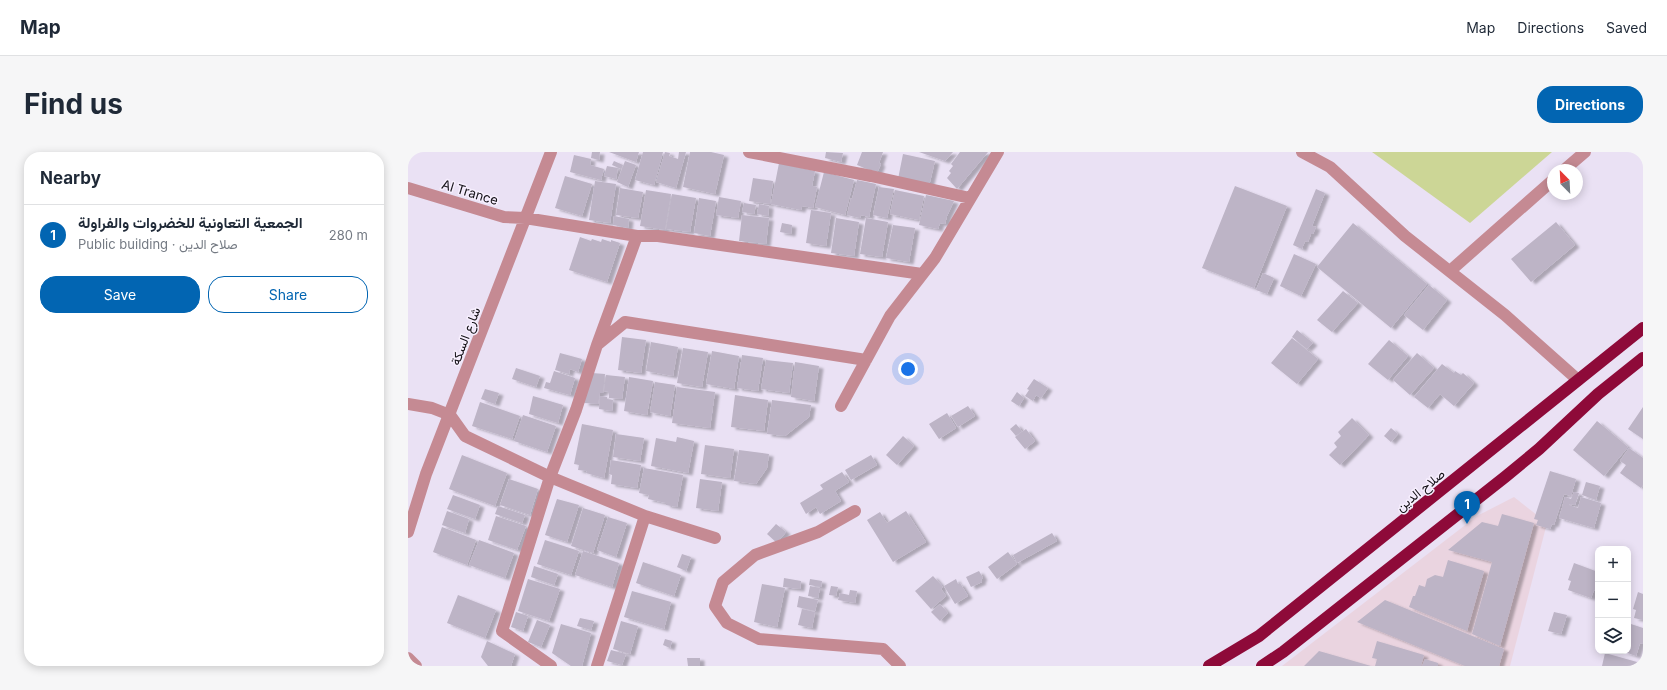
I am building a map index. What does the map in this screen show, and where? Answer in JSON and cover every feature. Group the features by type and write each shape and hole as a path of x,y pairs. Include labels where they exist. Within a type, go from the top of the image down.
{"highway":[{"name":"صلاح الدين","path":"1209,666 1258,636 1643,328"},
{"path":"1262,666 1283,652 1487,491 1538,449 1598,394 1643,358"}],"street":[{"name":"شارع السكة","path":"408,532 426,474 551,152"},
{"path":"750,152 871,176 970,198"},
{"path":"841,406 890,316 935,258 998,152"},
{"path":"1302,152 1330,168 1405,236 1505,314 1578,380"},
{"path":"1571,164 1585,152"},
{"path":"1450,271 1547,185"},
{"name":"Al Trance","path":"408,188 504,217 525,218 637,236 658,236 922,274"},
{"path":"551,666 502,631 550,476 576,410 597,345 637,236"},
{"path":"597,345 625,322 866,360"},
{"path":"408,404 432,408 450,415 465,436 550,476 645,516 715,538"},
{"path":"855,510 818,532 755,555 723,582 715,606 727,623 759,639 883,649 900,666"},
{"path":"597,666 645,516"},
{"path":"408,658 416,666"}],"shaded area":[{"path":"1514,497 1547,523 1510,666 1282,666 1477,516"}],"green space":[{"path":"1372,152 1552,152 1470,223"}],"building":[{"path":"592,152 600,152 599,160 591,158"},
{"path":"609,152 639,152 636,162"},
{"path":"643,152 663,152 654,185 635,180"},
{"path":"665,152 670,153 669,156 678,159 679,152 686,152 676,188 656,182"},
{"path":"690,152 711,152 724,155 715,194 683,187"},
{"path":"826,152 843,153 841,162 825,158"},
{"path":"862,152 883,152 879,163 881,164 877,173 857,165"},
{"path":"919,152 953,152 945,161"},
{"path":"960,152 988,152 957,189 947,178 951,173 949,171 953,166 951,164"},
{"path":"903,154 935,161 929,186 898,179"},
{"path":"574,155 591,159 590,165 604,169 601,180 570,172"},
{"path":"614,161 623,165 621,169 612,165"},
{"path":"625,161 636,165 628,187 617,182"},
{"path":"779,163 815,171 812,186 817,187 813,208 802,206 801,210 771,204"},
{"path":"607,166 618,168 616,179 604,176"},
{"path":"824,172 854,180 845,215 815,207"},
{"path":"565,176 592,184 582,216 555,208"},
{"path":"753,178 773,181 770,204 749,201"},
{"path":"857,180 876,184 869,217 861,215 860,218 847,215"},
{"path":"595,181 616,184 610,223 589,220"},
{"path":"1235,186 1287,206 1254,288 1202,268"},
{"path":"879,187 894,189 887,218 873,215"},
{"path":"620,188 643,192 638,218 616,215"},
{"path":"1316,189 1325,193 1312,226 1316,227 1308,242 1305,241 1302,249 1293,245"},
{"path":"646,190 671,194 665,230 640,226"},
{"path":"895,190 924,196 919,220 890,214"},
{"path":"672,194 696,198 690,232 666,229"},
{"path":"926,195 954,201 945,224 940,223 938,229 919,225"},
{"path":"719,197 741,201 738,218 716,215"},
{"path":"699,198 716,201 710,236 694,233"},
{"path":"744,203 756,205 754,214 742,212"},
{"path":"759,204 769,206 768,216 757,214"},
{"path":"811,210 831,213 826,246 806,243"},
{"path":"742,215 769,218 766,244 739,241"},
{"path":"614,216 629,219 628,228 613,225"},
{"path":"836,218 859,222 854,256 831,253"},
{"path":"866,218 888,222 882,257 860,254"},
{"path":"1556,222 1575,245 1531,282 1511,259"},
{"path":"782,223 792,225 791,234 780,232"},
{"path":"1353,223 1427,284 1391,328 1317,267"},
{"path":"893,225 915,228 909,262 886,258"},
{"path":"580,237 591,241 592,239 601,242 602,239 620,243 607,282 569,270"},
{"path":"1294,254 1316,264 1301,296 1280,286"},
{"path":"1263,273 1274,278 1267,294 1256,290"},
{"path":"1429,285 1447,300 1423,330 1404,315"},
{"path":"1343,291 1358,303 1332,332 1317,320"},
{"path":"1297,330 1313,343 1307,349 1292,337"},
{"path":"622,337 646,340 641,373 618,370"},
{"path":"1292,338 1318,359 1297,384 1271,363"},
{"path":"1389,340 1408,356 1388,380 1368,364"},
{"path":"651,342 678,347 673,376 646,371"},
{"path":"683,348 708,352 702,387 677,383"},
{"path":"712,351 739,356 734,389 706,384"},
{"path":"560,353 582,359 578,372 570,369 569,374 555,370"},
{"path":"1417,353 1434,368 1410,395 1393,380"},
{"path":"742,355 763,358 758,391 737,388"},
{"path":"766,360 793,363 789,393 761,389"},
{"path":"795,362 819,366 814,401 791,397"},
{"path":"1442,364 1454,373 1455,371 1461,375 1463,373 1474,383 1454,406 1440,394 1428,408 1414,397"},
{"path":"516,368 540,376 536,387 512,379"},
{"path":"554,371 575,378 570,395 544,388 546,382 550,383"},
{"path":"592,373 605,374 603,393 600,393 598,404 584,403"},
{"path":"606,375 625,377 622,399 609,398 609,392 604,391"},
{"path":"629,377 653,381 647,415 624,411"},
{"path":"1034,379 1048,388 1041,398 1036,395 1033,401 1025,396 1029,390 1027,389"},
{"path":"655,382 675,385 670,416 650,412"},
{"path":"677,387 715,392 710,428 672,423"},
{"path":"485,389 499,393 495,404 481,399"},
{"path":"1017,392 1024,398 1019,406 1011,401"},
{"path":"735,395 768,400 764,431 731,427"},
{"path":"533,396 563,405 558,423 529,414"},
{"path":"600,396 613,400 612,411 599,409"},
{"path":"772,400 811,405 809,417 785,436 767,434"},
{"path":"480,402 520,416 512,439 472,426"},
{"path":"968,406 975,416 958,427 951,416"},
{"path":"1643,407 1643,439 1628,429"},
{"path":"947,413 956,428 939,439 929,424"},
{"path":"523,415 556,426 547,452 514,441"},
{"path":"1352,418 1369,435 1340,465 1329,455 1337,447 1334,443 1341,436 1338,432"},
{"path":"1597,421 1628,447 1604,476 1573,450"},
{"path":"582,424 613,430 604,478 586,473 587,471 578,470 579,465 574,464"},
{"path":"1016,424 1022,431 1016,436 1010,429"},
{"path":"1391,428 1398,434 1391,442 1384,436"},
{"path":"1026,429 1035,441 1025,449 1015,437"},
{"path":"616,434 644,438 640,461 613,457"},
{"path":"903,436 914,446 897,465 886,455"},
{"path":"677,437 694,441 688,473 651,466 656,438 676,442"},
{"path":"705,445 734,449 730,478 701,474"},
{"path":"1629,448 1643,458 1643,485 1641,488 1620,473 1626,465 1620,461"},
{"path":"739,450 769,454 767,468 756,484 734,481"},
{"path":"462,455 507,473 495,506 449,489"},
{"path":"871,455 877,465 851,480 845,470"},
{"path":"611,460 641,465 637,488 611,484 612,475 609,474"},
{"path":"644,468 683,475 677,507 648,499 649,495 639,493"},
{"path":"1550,471 1576,479 1571,496 1564,494 1554,525 1552,524 1550,529 1536,525 1538,520 1534,519"},
{"path":"842,472 849,482 835,491 841,501 820,514 816,507 806,514 800,503 823,489 820,485"},
{"path":"509,479 538,489 530,515 500,505"},
{"path":"700,479 722,482 718,511 696,508"},
{"path":"1586,482 1600,486 1596,500 1582,495"},
{"path":"1574,492 1579,493 1575,505 1569,505 1578,508 1581,497 1601,503 1594,528 1559,518 1565,497 1571,499"},
{"path":"453,495 480,505 475,519 447,509"},
{"path":"557,499 579,505 567,542 545,535"},
{"path":"498,506 525,515 522,523 495,514"},
{"path":"583,508 605,515 593,553 571,546"},
{"path":"447,511 469,519 465,533 442,525"},
{"path":"906,511 926,542 893,562 867,520 880,512 887,523"},
{"path":"1502,514 1534,523 1500,646 1472,634 1492,562 1448,550 1482,522 1498,526"},
{"path":"496,516 526,526 517,550 488,540"},
{"path":"608,517 627,523 616,557 597,550"},
{"path":"776,524 786,532 777,543 767,534"},
{"path":"442,527 476,540 467,565 433,552"},
{"path":"1052,533 1057,541 1017,563 1013,555"},
{"path":"479,540 514,553 505,578 469,565"},
{"path":"545,540 579,551 571,575 537,564"},
{"path":"583,551 619,563 612,587 575,575"},
{"path":"1008,552 1017,564 997,579 988,567"},
{"path":"682,554 691,557 686,571 677,567"},
{"path":"1448,560 1484,571 1467,631 1409,607 1419,585 1425,587 1427,579 1435,575 1443,577"},
{"path":"643,562 681,575 674,596 636,583"},
{"path":"1574,563 1595,571 1595,590 1591,598 1568,590 1571,581 1568,580"},
{"path":"534,566 558,574 554,585 531,577"},
{"path":"979,571 983,578 981,580 982,582 971,587 966,577"},
{"path":"933,576 943,587 941,589 946,596 931,609 915,591"},
{"path":"784,578 801,581 800,589 783,587"},
{"path":"528,579 560,589 549,621 518,611"},
{"path":"810,579 822,581 821,587 809,585"},
{"path":"956,579 958,584 960,583 968,596 955,604 944,586"},
{"path":"762,584 785,588 777,627 754,622"},
{"path":"810,586 820,588 818,598 808,596"},
{"path":"831,586 838,587 836,596 829,595"},
{"path":"850,590 857,591 855,603 838,600 840,593 849,595"},
{"path":"632,591 671,602 664,629 624,617"},
{"path":"1638,592 1643,594 1643,620 1634,618 1636,610 1633,609"},
{"path":"458,595 496,610 485,638 447,623"},
{"path":"799,596 818,600 815,611 797,607"},
{"path":"1385,600 1504,649 1499,666 1465,666 1357,622"},
{"path":"940,604 948,613 940,621 931,612"},
{"path":"802,609 815,612 812,628 798,625"},
{"path":"516,612 528,616 523,631 511,627"},
{"path":"1554,612 1567,615 1561,634 1548,631"},
{"path":"580,618 594,621 591,630 577,626"},
{"path":"537,620 550,625 541,647 528,642"},
{"path":"621,621 638,626 630,654 613,649"},
{"path":"561,624 591,633 582,666 571,666 552,653"},
{"path":"1631,624 1643,628 1643,644 1640,643 1636,656 1630,654"},
{"path":"665,639 672,641 670,648 663,645"},
{"path":"487,641 515,654 511,666 488,666 481,657"},
{"path":"1377,641 1424,655 1421,666 1375,666 1377,659 1372,658"},
{"path":"611,650 626,654 622,665 607,661"},
{"path":"1319,651 1371,666 1304,666"},
{"path":"1605,654 1637,662 1636,666 1602,666"},
{"path":"687,658 700,658 700,666 688,666"},
{"path":"1425,659 1438,663 1438,666 1422,666"}],"place":[{"name":"الجمعية التعاونية للخضروات والفراولة","path":"1467,524"}]}
